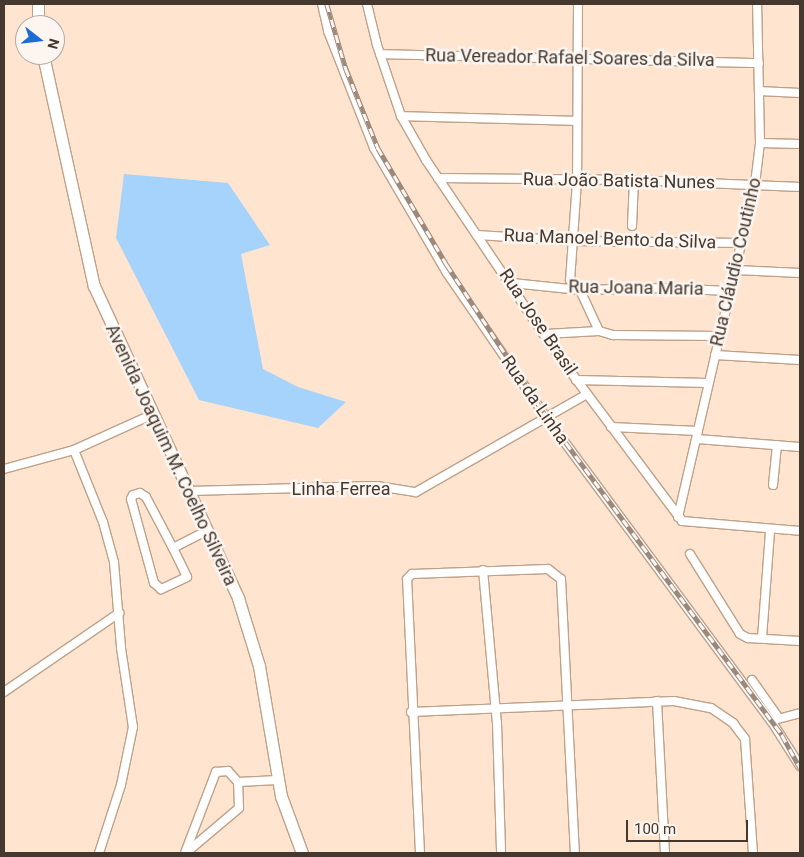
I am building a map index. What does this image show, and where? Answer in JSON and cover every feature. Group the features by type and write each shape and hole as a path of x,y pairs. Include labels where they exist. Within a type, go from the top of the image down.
{"main road":[{"name":"Avenida Joaquim M. Coelho Silveira","path":"44,65 94,286 151,415 231,580 252,641 264,694 278,780 288,820 299,852"}],"street":[{"name":"Rua da Linha","path":"322,4 328,31 374,148 447,274 546,417 775,720 800,766"},
{"name":"Rua Jose Brasil","path":"367,4 380,54 402,116 438,178 512,283 576,380 678,517"},
{"path":"578,4 576,58 577,180 570,280 580,290 599,330"},
{"name":"Rua Cláudio Coutinho","path":"678,517 755,184 760,143 757,4"},
{"name":"Rua Vereador Rafael Soares da Silva","path":"380,54 759,63"},
{"path":"759,91 800,93"},
{"path":"402,116 576,121"},
{"path":"760,143 800,144"},
{"name":"Rua João Batista Nunes","path":"438,178 634,180 800,187"},
{"path":"632,226 634,180"},
{"name":"Rua Manoel Bento da Silva","path":"477,235 574,241 742,243"},
{"name":"Rua Manoel Bento da Silva","path":"736,270 800,273"},
{"name":"Rua Joana Maria","path":"512,283 580,290 663,288 730,291"},
{"path":"545,334 599,330 614,335 719,336"},
{"path":"715,355 800,360"},
{"path":"576,380 708,383"},
{"name":"Linha Ferrea","path":"189,491 377,486 416,492 586,394"},
{"path":"4,469 74,450 151,415"},
{"path":"612,427 698,431"},
{"path":"697,439 800,447"},
{"path":"773,485 777,446"},
{"path":"74,450 109,543 119,613 120,648 133,735 121,786 99,853"},
{"path":"137,493 146,496 173,548 188,576 177,584 161,589 154,583 131,496 137,493"},
{"path":"678,517 685,523 770,531 800,531"},
{"path":"173,548 207,531"},
{"path":"762,638 770,531"},
{"path":"690,554 740,634 762,638 800,640"},
{"path":"420,853 411,712 407,579 412,574 548,569 561,579 575,853"},
{"path":"484,570 496,710 501,853"},
{"path":"4,692 119,613"},
{"path":"752,680 775,720 800,713"},
{"path":"657,701 665,853"},
{"path":"411,712 496,710 568,704 657,701 674,701 711,708 733,723 745,739 753,853"},
{"path":"221,770 228,771 238,782 238,808 186,853 213,775 221,770"},
{"path":"238,782 278,780"}],"water":[{"path":"124,174 228,183 270,245 241,254 263,369 298,387 346,402 318,428 199,400 116,238"}],"railway":[{"path":"327,4 346,69 378,148 447,265 547,417 782,735 800,768"}]}
